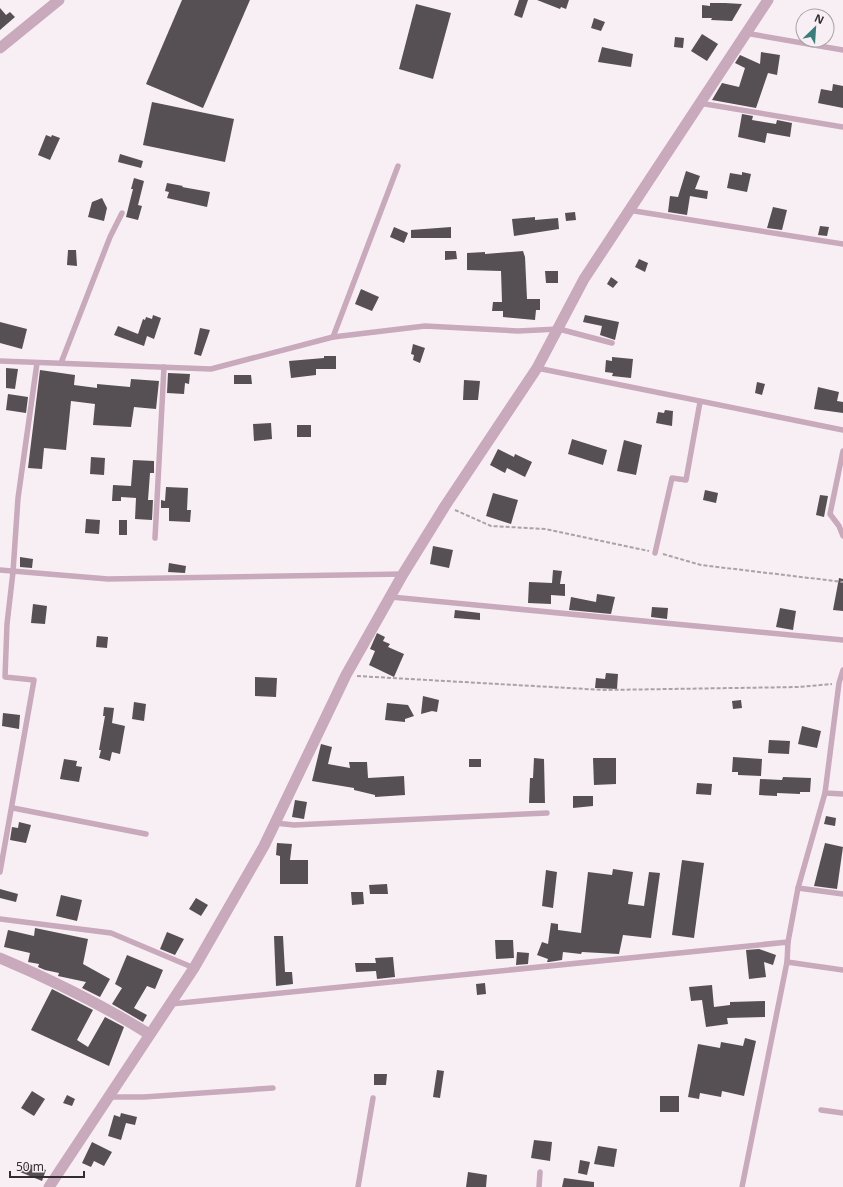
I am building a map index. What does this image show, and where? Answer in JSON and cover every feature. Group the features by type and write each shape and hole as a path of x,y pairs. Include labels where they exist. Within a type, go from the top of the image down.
{"street":[{"path":"0,48 60,0"},
{"path":"49,1187 107,1097 194,968 264,846 346,675 403,574 445,506 537,368 559,329 584,279 744,33 768,0"},
{"path":"0,958 57,982 149,1034"}],"lane":[{"path":"744,33 843,50"},
{"path":"699,103 843,127"},
{"path":"333,338 398,166"},
{"path":"628,210 843,244"},
{"path":"61,362 110,237 122,213"},
{"path":"0,361 37,363 61,362 211,369 333,338 425,326 518,331 559,329 612,343"},
{"path":"0,872 13,808 34,680 5,677 7,624 13,572 18,498 37,363"},
{"path":"155,538 164,367"},
{"path":"537,368 843,430"},
{"path":"655,552 672,478 686,480 700,402"},
{"path":"843,451 830,514 839,526 843,536"},
{"path":"0,570 108,578 403,574"},
{"path":"391,597 843,640"},
{"path":"742,1187 787,962 788,942 798,888 824,793 839,683 843,670"},
{"path":"824,793 843,794"},
{"path":"13,808 146,834"},
{"path":"275,823 294,825 547,813"},
{"path":"798,888 843,894"},
{"path":"0,918 111,933 194,968"},
{"path":"170,1004 788,942"},
{"path":"787,962 843,970"},
{"path":"107,1097 273,1088"},
{"path":"358,1187 373,1098"},
{"path":"821,1110 843,1113"},
{"path":"539,1187 540,1172"}],"path":[{"path":"445,506 491,526 545,529 655,552 701,565 843,582"},
{"path":"346,675 604,690 799,687 839,683"}],"building":[{"path":"182,0 250,0 203,108 146,84"},
{"path":"519,0 528,0 522,18 514,15"},
{"path":"537,0 569,0 566,9 561,7 560,9"},
{"path":"710,3 742,4 732,21 702,18 702,5 710,6"},
{"path":"416,4 451,13 433,79 399,69"},
{"path":"0,8 6,15 10,12 15,17 0,30"},
{"path":"594,18 605,22 601,31 591,28"},
{"path":"702,34 718,44 707,61 691,51"},
{"path":"675,37 684,38 683,48 674,47"},
{"path":"602,47 633,54 631,67 598,62"},
{"path":"761,52 780,55 777,75 768,73 756,108 712,100 722,83 739,87 745,68 735,63 740,55 760,64"},
{"path":"833,84 843,86 843,108 818,103 821,89 832,91"},
{"path":"152,102 234,119 225,162 143,145"},
{"path":"742,114 753,116 752,120 776,124 777,120 792,123 790,137 767,133 765,143 738,137"},
{"path":"46,135 51,137 52,135 60,138 50,160 38,155"},
{"path":"120,154 143,161 141,168 118,162"},
{"path":"686,171 700,176 695,189 708,191 707,199 690,196 687,215 668,212 670,196 678,197"},
{"path":"742,172 751,174 747,192 727,188 730,173 742,175"},
{"path":"134,178 144,181 138,205 142,206 138,220 126,217 133,189 131,189"},
{"path":"167,183 210,192 207,207 167,198 169,192 165,191"},
{"path":"102,198 107,208 104,221 88,217 92,202"},
{"path":"773,207 787,210 782,230 767,228"},
{"path":"575,212 576,220 566,221 565,213"},
{"path":"535,217 535,220 558,218 559,229 514,236 512,219"},
{"path":"820,226 829,227 827,236 818,235"},
{"path":"394,227 408,233 404,243 390,237"},
{"path":"451,227 451,238 411,238 411,230"},
{"path":"68,250 76,250 77,266 67,265"},
{"path":"445,251 456,251 457,259 445,260"},
{"path":"523,251 525,257 527,299 540,299 540,310 536,310 535,320 503,317 503,311 492,311 493,302 502,302 501,271 467,270 467,253 485,252 485,254"},
{"path":"639,259 648,263 645,272 635,267"},
{"path":"545,271 558,271 558,283 546,283"},
{"path":"611,277 618,282 613,288 607,284"},
{"path":"361,289 379,297 372,311 355,304"},
{"path":"153,315 161,318 154,339 147,336 144,346 114,335 118,326 138,334 143,319 145,320 146,317 152,319"},
{"path":"585,315 619,322 615,340 600,335 602,326 583,322"},
{"path":"0,322 27,329 22,349 0,343"},
{"path":"200,328 210,330 201,356 194,354"},
{"path":"413,344 425,348 420,363 413,360 414,355 411,354"},
{"path":"324,356 336,356 336,369 316,369 316,375 291,378 289,361 324,358"},
{"path":"612,357 633,359 631,378 612,376 613,373 605,372 606,360 612,361"},
{"path":"6,368 18,369 15,389 6,388"},
{"path":"40,370 75,375 74,385 97,388 97,384 130,387 131,379 159,381 156,409 134,407 131,427 93,425 95,404 71,401 66,450 44,448 42,469 28,468"},
{"path":"168,373 190,374 189,384 185,383 184,394 167,393"},
{"path":"234,375 251,375 252,384 234,384"},
{"path":"464,380 480,381 478,400 463,400"},
{"path":"757,382 765,384 762,395 755,393"},
{"path":"818,387 839,392 837,401 843,402 843,413 814,409"},
{"path":"8,394 28,397 26,413 6,410"},
{"path":"665,410 673,411 672,426 656,423 658,412 664,413"},
{"path":"271,423 272,439 254,441 253,424"},
{"path":"297,425 311,425 311,437 297,437"},
{"path":"572,439 607,450 603,465 568,454"},
{"path":"624,440 642,445 636,475 617,471"},
{"path":"498,449 514,457 515,454 532,462 525,477 507,468 505,473 490,465"},
{"path":"91,457 105,458 104,475 90,474"},
{"path":"133,460 154,461 154,473 150,473 148,500 153,500 152,520 135,519 136,498 121,497 121,501 112,501 113,485 131,486"},
{"path":"166,487 188,488 187,510 191,510 190,522 169,521 169,508 161,508 161,500 165,501"},
{"path":"705,490 718,493 716,503 703,500"},
{"path":"493,493 518,500 511,524 486,516"},
{"path":"820,495 828,496 824,517 816,515"},
{"path":"86,519 100,520 99,534 85,533"},
{"path":"119,520 127,520 127,535 119,535"},
{"path":"433,546 453,550 449,568 430,564"},
{"path":"20,557 33,559 32,568 20,567"},
{"path":"169,563 186,566 185,573 168,572"},
{"path":"553,570 562,571 560,584 565,584 565,596 551,595 551,604 528,603 529,582 552,583"},
{"path":"839,578 843,579 843,611 833,610"},
{"path":"597,594 615,597 611,614 569,610 571,597 596,602"},
{"path":"33,604 47,606 45,624 31,623"},
{"path":"652,607 668,608 667,619 651,617"},
{"path":"780,608 796,611 793,630 776,627"},
{"path":"455,610 480,613 480,620 454,618"},
{"path":"377,633 385,637 383,641 390,644 388,647 404,654 394,677 369,665 375,651 370,649"},
{"path":"97,636 108,637 107,648 96,647"},
{"path":"606,673 618,674 617,689 595,688 596,678 605,679"},
{"path":"255,677 277,678 276,697 255,696"},
{"path":"423,696 439,700 437,712 432,711 421,714"},
{"path":"741,700 742,708 733,709 732,701"},
{"path":"134,702 146,704 144,721 132,719"},
{"path":"387,703 408,705 414,716 405,719 405,722 385,720"},
{"path":"104,707 114,708 112,723 125,726 120,754 112,752 110,761 99,758 105,716 103,716"},
{"path":"3,713 20,715 19,729 2,726"},
{"path":"802,726 821,731 817,748 798,744"},
{"path":"769,740 790,741 789,754 768,753"},
{"path":"321,744 332,747 328,764 350,768 349,762 367,762 368,778 404,776 405,795 375,797 375,795 354,790 354,788 312,781"},
{"path":"733,757 762,759 761,776 738,775 738,772 732,772"},
{"path":"534,758 544,759 545,803 529,803 530,778 533,778"},
{"path":"593,758 616,758 616,784 594,785"},
{"path":"64,759 77,761 76,766 82,767 79,782 60,779"},
{"path":"469,759 481,759 481,767 469,767"},
{"path":"783,777 811,778 810,792 800,792 800,794 777,793 777,796 759,795 760,779 782,780"},
{"path":"697,783 712,784 711,795 696,794"},
{"path":"573,796 593,796 593,806 573,808"},
{"path":"295,800 307,802 304,819 292,817"},
{"path":"826,816 836,818 835,826 824,824"},
{"path":"19,822 31,825 26,843 10,840 12,827 18,828"},
{"path":"277,843 292,844 290,860 308,860 308,884 280,884 280,856 276,855"},
{"path":"825,843 843,847 837,889 814,886"},
{"path":"682,860 704,863 694,938 672,935"},
{"path":"613,869 633,872 628,904 644,906 649,872 660,873 651,938 623,935 619,954 582,952 581,954 563,952 562,960 549,962 547,962 548,959 537,955 542,942 548,944 551,923 558,924 558,930 581,933 588,872 612,875"},
{"path":"546,870 557,872 553,908 542,906"},
{"path":"387,884 388,894 370,894 369,885"},
{"path":"0,889 18,894 16,902 0,898"},
{"path":"351,892 363,892 364,904 352,905"},
{"path":"61,895 82,900 77,921 56,916"},
{"path":"196,898 208,905 201,916 189,909"},
{"path":"35,928 88,939 83,964 110,979 100,997 82,988 86,982 58,976 59,973 45,970 38,967 39,964 28,962 30,953 4,947 8,930 34,936"},
{"path":"167,932 184,939 175,955 160,949"},
{"path":"274,936 283,936 285,972 292,972 293,984 276,986"},
{"path":"495,940 513,940 514,958 496,959"},
{"path":"759,949 776,955 773,965 764,962 766,977 749,979 746,950"},
{"path":"517,952 529,953 528,964 516,965"},
{"path":"127,955 163,970 155,989 147,986 134,1008 147,1015 143,1022 112,1004 122,988 115,984"},
{"path":"393,957 395,977 377,979 376,971 356,972 355,963 376,963 375,958"},
{"path":"485,983 486,994 477,995 476,984"},
{"path":"712,985 714,1007 730,1005 730,1002 765,1001 765,1017 727,1018 728,1024 706,1027 702,1000 691,1001 689,987"},
{"path":"52,989 93,1010 77,1040 88,1047 105,1017 124,1027 109,1066 31,1030"},
{"path":"745,1038 756,1041 744,1096 722,1091 721,1097 700,1093 699,1099 688,1097 698,1044 720,1048 721,1042 743,1046"},
{"path":"437,1070 444,1071 440,1098 433,1097"},
{"path":"374,1074 387,1074 386,1085 374,1085"},
{"path":"32,1091 45,1099 34,1116 21,1108"},
{"path":"67,1095 75,1099 72,1106 63,1103"},
{"path":"660,1096 679,1096 679,1112 660,1112"},
{"path":"121,1113 137,1117 135,1125 126,1123 121,1140 108,1136 114,1115 120,1117"},
{"path":"534,1140 552,1142 550,1161 531,1158"},
{"path":"92,1142 112,1152 104,1166 94,1161 91,1167 82,1163"},
{"path":"598,1146 617,1149 614,1167 594,1164"},
{"path":"580,1160 590,1162 587,1175 578,1173"},
{"path":"24,1162 46,1170 42,1181 20,1172"},
{"path":"468,1172 487,1175 486,1187 466,1187"},
{"path":"564,1178 594,1182 594,1187 562,1187"}]}
